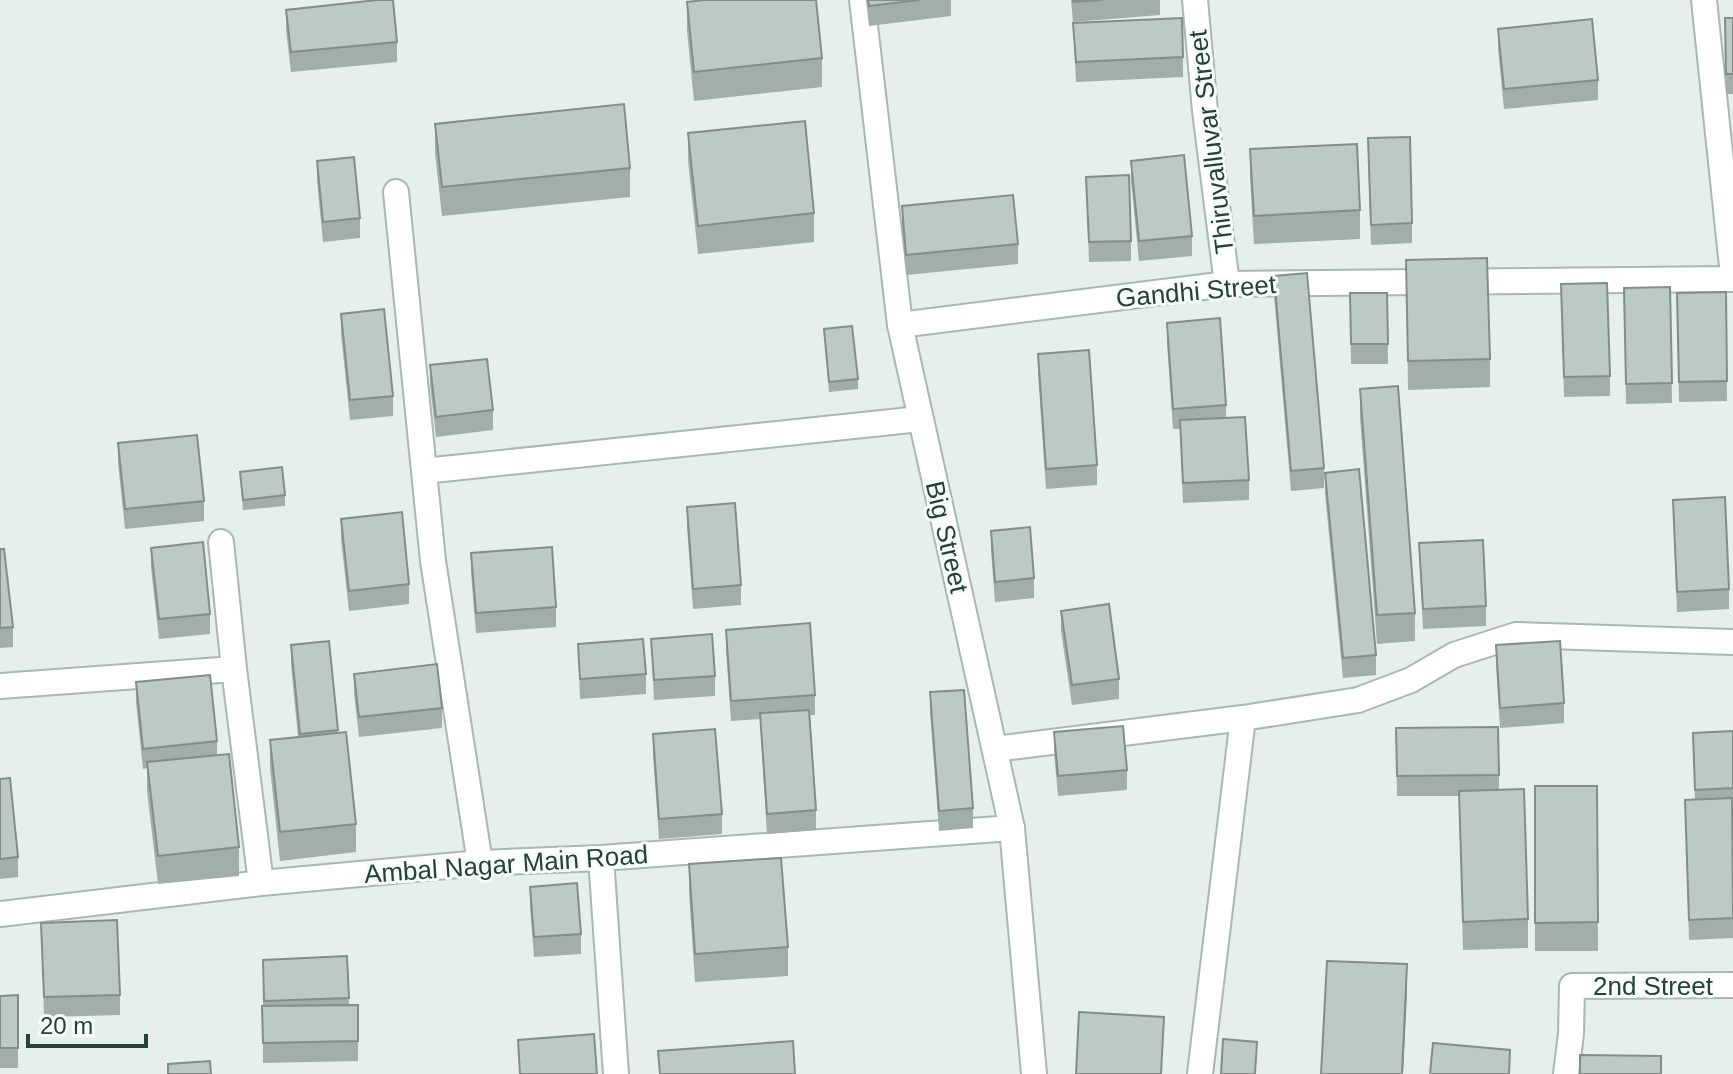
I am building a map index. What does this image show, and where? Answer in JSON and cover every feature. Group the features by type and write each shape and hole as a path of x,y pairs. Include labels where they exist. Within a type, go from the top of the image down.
{"street":[{"name":"Big Street","path":"862,0 900,325 1012,828 1034,1074"},
{"name":"Thiruvalluvar Street","path":"1195,0 1205,111 1227,284"},
{"path":"1704,0 1733,278"},
{"path":"396,192 433,561 480,863"},
{"name":"Gandhi Street","path":"900,325 1227,284 1733,278"},
{"path":"424,471 920,419"},
{"path":"221,542 261,883"},
{"path":"995,749 1243,718 1358,700 1411,680 1454,655 1516,635 1733,642"},
{"path":"0,686 234,669"},
{"path":"1200,1074 1243,718"},
{"name":"Ambal Nagar Main Road","path":"0,914 261,883 480,863 601,858 1012,828"},
{"path":"601,858 616,1074"},
{"name":"2nd Street","path":"1566,1074 1572,986 1733,985"}],"building":[{"path":"393,0 397,42 291,52 286,10"},
{"path":"816,0 822,58 694,72 687,2"},
{"path":"868,0 919,0 869,6"},
{"path":"1182,18 1183,57 1076,62 1073,23"},
{"path":"1725,18 1733,18 1733,74 1726,74"},
{"path":"1592,19 1598,80 1504,89 1498,29"},
{"path":"624,104 630,168 442,187 435,124"},
{"path":"805,121 814,213 698,226 688,133"},
{"path":"1410,137 1412,223 1371,225 1368,138"},
{"path":"1357,144 1360,210 1254,216 1250,149"},
{"path":"1184,155 1192,236 1139,241 1131,161"},
{"path":"354,157 360,218 323,222 317,161"},
{"path":"1129,175 1131,241 1089,242 1086,177"},
{"path":"1013,195 1018,244 906,255 902,206"},
{"path":"1487,258 1490,359 1408,361 1406,260"},
{"path":"1307,273 1324,468 1291,471 1274,276"},
{"path":"1607,283 1610,376 1564,377 1561,284"},
{"path":"1670,287 1672,383 1626,384 1624,288"},
{"path":"1726,292 1727,381 1679,382 1677,293"},
{"path":"1350,293 1387,293 1388,344 1351,344"},
{"path":"384,309 393,396 350,400 341,314"},
{"path":"1220,318 1226,405 1173,409 1167,323"},
{"path":"852,326 858,379 829,382 824,329"},
{"path":"1089,350 1097,465 1046,469 1038,354"},
{"path":"487,359 493,410 436,417 430,365"},
{"path":"1398,386 1415,613 1377,615 1360,389"},
{"path":"1245,417 1249,480 1183,483 1180,420"},
{"path":"197,435 204,501 125,509 118,443"},
{"path":"282,467 285,495 243,500 240,472"},
{"path":"1359,469 1376,655 1343,658 1325,473"},
{"path":"1725,497 1729,589 1677,592 1673,500"},
{"path":"735,503 741,585 693,589 687,507"},
{"path":"402,512 409,584 349,591 341,519"},
{"path":"1030,527 1034,578 995,582 991,531"},
{"path":"1483,540 1486,606 1423,609 1419,543"},
{"path":"203,542 210,614 159,619 151,548"},
{"path":"552,547 556,607 476,613 471,553"},
{"path":"0,549 4,549 13,627 0,628"},
{"path":"1109,604 1119,679 1072,685 1061,611"},
{"path":"810,623 815,695 731,701 726,630"},
{"path":"712,634 715,676 654,680 651,639"},
{"path":"643,639 646,674 580,679 578,644"},
{"path":"329,641 338,730 300,734 291,645"},
{"path":"1560,641 1564,703 1500,708 1496,645"},
{"path":"437,664 442,708 359,717 354,674"},
{"path":"210,675 217,741 143,749 136,682"},
{"path":"964,690 973,808 939,811 930,692"},
{"path":"809,710 816,810 767,814 760,713"},
{"path":"1123,726 1127,770 1058,776 1054,732"},
{"path":"1498,727 1499,775 1397,776 1396,728"},
{"path":"715,729 722,814 659,819 653,734"},
{"path":"1733,731 1733,788 1695,790 1693,733"},
{"path":"346,732 356,824 280,832 270,740"},
{"path":"229,754 239,847 158,856 147,762"},
{"path":"10,778 18,857 0,859 0,779"},
{"path":"1535,786 1597,786 1598,922 1535,923"},
{"path":"1524,789 1528,919 1463,922 1459,791"},
{"path":"1732,798 1733,918 1689,920 1685,800"},
{"path":"781,858 788,947 695,954 689,864"},
{"path":"577,883 581,934 534,937 530,887"},
{"path":"117,920 120,995 44,997 41,923"},
{"path":"347,956 349,998 264,1001 263,960"},
{"path":"1327,961 1407,964 1402,1074 1321,1074"},
{"path":"18,995 18,1048 0,1048 0,996"},
{"path":"358,1005 358,1041 263,1043 262,1006"},
{"path":"1079,1012 1164,1017 1161,1074 1076,1074"},
{"path":"594,1034 597,1074 520,1074 518,1040"},
{"path":"1223,1039 1257,1042 1255,1074 1221,1074"},
{"path":"793,1041 795,1074 660,1074 658,1051"},
{"path":"1433,1043 1510,1050 1509,1074 1430,1074"},
{"path":"1580,1055 1661,1056 1661,1074 1580,1074"},
{"path":"210,1061 211,1074 168,1074 168,1064"}]}
